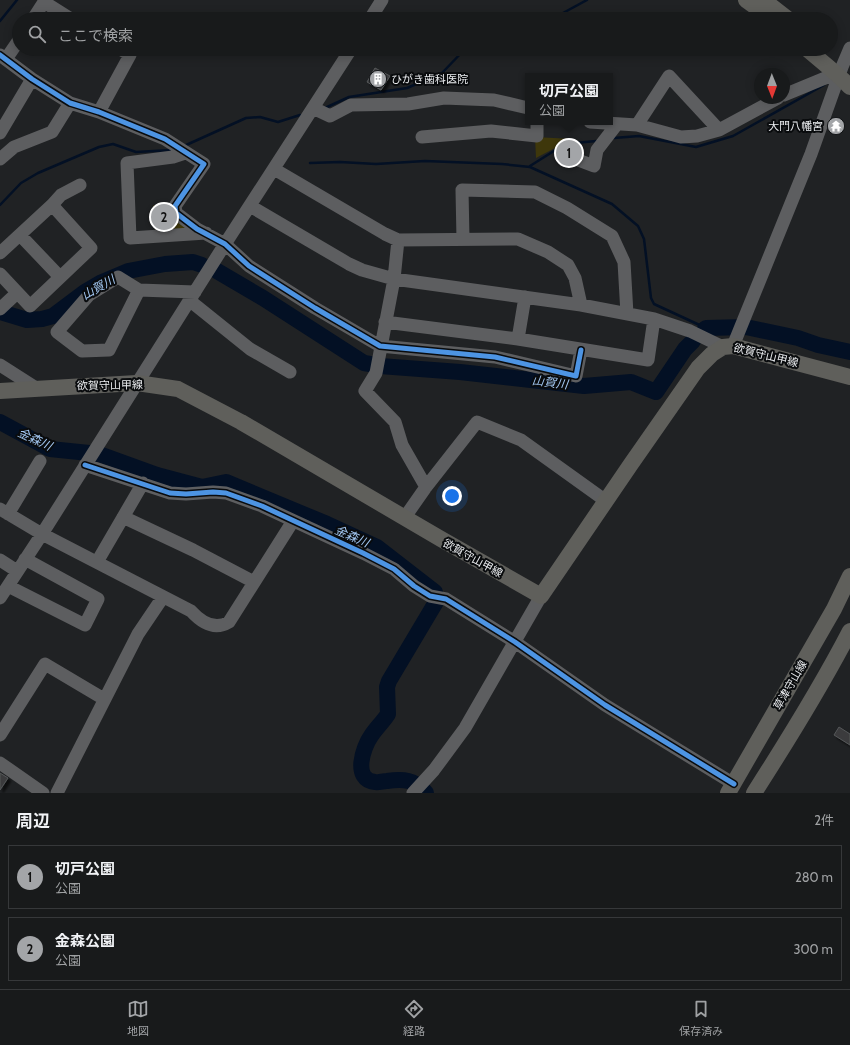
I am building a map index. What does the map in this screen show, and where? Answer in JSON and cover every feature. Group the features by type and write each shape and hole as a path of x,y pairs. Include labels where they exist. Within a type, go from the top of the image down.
{"main road":[{"path":"746,0 762,12"},
{"path":"763,0 779,12"},
{"path":"819,56 844,72"},
{"path":"830,56 844,72 850,87"},
{"name":"欲賀守山甲線","path":"0,391 137,383 178,389 241,422 541,596 698,368 712,354 728,346 850,377"},
{"name":"草津守山線","path":"731,789 834,609 850,576"},
{"path":"754,793 802,717 850,631"}],"street":[{"path":"374,12 382,0"},
{"path":"38,12 44,2 60,12"},
{"path":"12,47 3,57 32,79 70,104 99,112 180,149 204,164 176,206 176,213 197,229 224,244 249,266 315,308 380,346 495,357 576,376 581,350"},
{"path":"250,206 349,264 362,270 394,279 581,305 627,314 654,320 690,331 728,346 811,154 844,72 850,48"},
{"path":"99,112 129,56"},
{"path":"0,598 42,534 224,244 346,56"},
{"path":"790,93 830,76 844,72"},
{"path":"637,125 669,76 719,130"},
{"path":"14,147 0,135 32,79"},
{"path":"313,108 330,116 351,105 408,104 444,98 494,100 525,107"},
{"path":"0,159 14,147 52,132 70,104"},
{"path":"613,124 637,125 681,137 697,136 719,130 767,104"},
{"path":"565,155 594,166 597,150 617,124"},
{"path":"422,137 491,131 537,136 537,125"},
{"path":"180,149 173,157 127,163 130,238 206,233"},
{"path":"274,169 385,234 398,240 518,240 548,252 568,266 575,278 581,305"},
{"path":"0,253 61,195 80,185"},
{"path":"463,239 462,190 535,192 567,208 612,236 624,262 627,314"},
{"path":"0,274 16,293 30,306 91,248 52,205"},
{"path":"20,235 60,277"},
{"path":"398,240 394,279 376,373 365,391 395,422 402,445 426,487"},
{"path":"139,290 109,350 82,351 57,332 89,296 118,276 139,290 192,296 250,349 290,372"},
{"path":"0,309 16,293"},
{"path":"518,339 525,297"},
{"path":"385,322 518,339 648,360 654,320"},
{"path":"0,365 36,388"},
{"path":"405,517 426,487 477,422 521,440 606,501"},
{"path":"40,461 4,512 42,534 191,611 198,619 206,624 217,626 224,625 229,622 293,521"},
{"path":"85,465 170,492 186,494 213,492 226,493 262,506 331,537 394,569 414,586 430,596 446,599 515,642 605,705 731,789"},
{"path":"97,562 143,484"},
{"path":"123,517 193,550 254,582"},
{"path":"8,586 85,625 98,599 25,559"},
{"path":"0,560 17,571"},
{"path":"413,793 434,770 465,728 541,596"},
{"path":"57,793 104,698 138,634 163,597"},
{"path":"0,735 5,716 45,664 104,698"},
{"path":"0,763 43,793"}],"shaded area":[{"path":"535,137 572,139 536,158"},
{"path":"153,205 193,230 156,234"}],"building":[{"name":"ひがき歯科医院","path":"375,68 390,76 381,90 367,82"},
{"path":"839,727 850,734 850,745 834,735"},
{"path":"0,773 8,778 0,790"}],"waterway":[{"path":"0,21 17,0"},
{"path":"565,12 587,0"},
{"path":"325,108 349,97 407,88 442,73 458,56"},
{"path":"614,138 639,136 696,147 733,136 824,85"},
{"path":"184,146 246,118 260,117 278,122 300,115"},
{"path":"530,166 565,144 596,141"},
{"path":"0,205 21,183 38,173 99,147 113,144 136,152 172,150"},
{"path":"310,163 340,162 376,164 425,161 502,164 530,167 612,204 638,226 644,239 651,298 654,304 706,328"},
{"name":"山賀川","path":"0,312 27,320 42,319 53,316 85,292 102,282 128,271 165,264 193,262 202,265"},
{"name":"山賀川","path":"217,271 263,298 364,363 370,364"},
{"name":"山賀川","path":"705,329 746,327 798,338 818,345 850,352"},
{"name":"山賀川","path":"380,366 460,372 584,386 631,382 656,392 685,349 693,341"},
{"name":"金森川","path":"0,422 50,449 99,454 157,475 202,487 226,482 327,524 377,547 435,592 436,602 389,681 387,687 388,714 368,741 361,762 364,776 368,780 376,782 398,780 408,781 418,785 426,793"}],"cycle path":[{"path":"0,55 32,79 70,103 99,112 165,139 204,164 175,206 176,213 197,229 225,244 249,266 315,308 380,346 495,357 576,376 581,350"},
{"path":"85,465 170,493 226,493 262,506 363,553 394,569 414,586 430,596 446,599 515,642 605,705 734,784"}],"place":[{"name":"ひがき歯科医院","path":"378,79"},
{"name":"大門八幡宮","path":"836,126"},
{"name":"切戸公園","path":"569,153"},
{"name":"金森公園","path":"164,217"}]}
